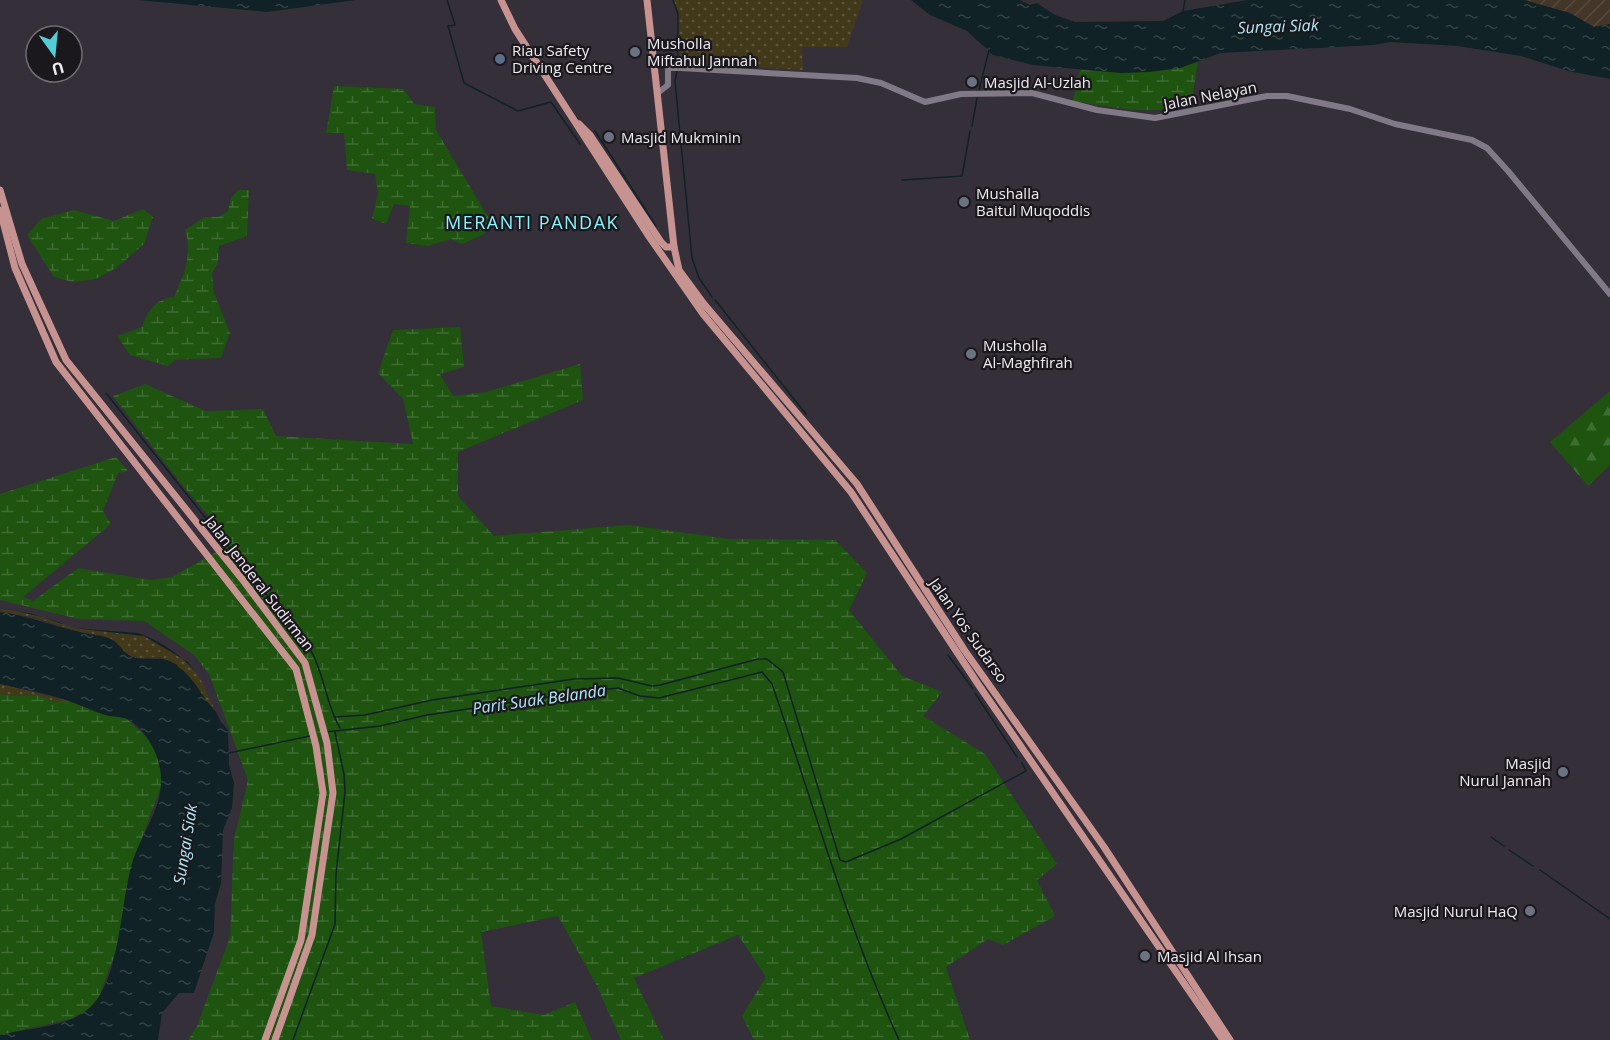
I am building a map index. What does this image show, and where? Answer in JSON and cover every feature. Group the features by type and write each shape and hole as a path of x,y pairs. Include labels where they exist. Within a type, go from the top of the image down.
{"main road":[{"path":"501,0 511,23 578,123 590,135 641,217 663,245 674,247"},
{"name":"Jalan Yos Sudarso","path":"647,0 659,92 674,247 682,276 851,492 995,709 1223,1040"},
{"name":"Jalan Nelayan","path":"659,92 668,85 668,68 677,68 857,78 881,83 925,102 961,94 1036,93 1097,110 1155,118 1267,96 1302,98 1350,109 1395,124 1472,140 1487,148 1610,294"},
{"name":"Jalan Jenderal Sudirman","path":"0,189 15,268 56,362 291,658 296,669 316,746 324,794 303,928 265,1040"},
{"name":"Jalan Jenderal Sudirman","path":"0,210 29,281 66,360 302,657 327,743 333,793 312,935 275,1040"},
{"name":"Jalan Yos Sudarso","path":"641,217 671,269 710,322 857,484 965,651 1004,703 1145,908 1230,1040"},
{"path":"165,499 172,493"},
{"path":"995,709 1004,703"},
{"path":"279,1002 288,1006"},
{"path":"276,1011 285,1015"}],"shaded area":[{"path":"1524,0 1610,0 1610,24 1594,27 1580,22 1570,13"}],"green space":[{"path":"1198,61 1191,106 1146,110 1073,101 1080,70 1155,71"},
{"path":"334,86 404,89 414,104 435,107 436,130 493,225 484,234 462,244 451,239 428,246 406,243 410,206 394,204 386,224 372,219 378,193 375,174 347,170 344,133 326,133"},
{"path":"238,190 249,190 247,236 219,246 218,263 212,273 214,293 230,333 221,358 175,360 168,366 130,355 117,336 142,327 157,303 174,297 188,256 185,230 204,217 218,217 228,211 231,198"},
{"path":"143,209 153,217 144,244 116,268 96,279 73,282 54,277 27,235 41,219 74,210 114,221"},
{"path":"460,327 464,367 440,374 453,396 486,392 580,364 583,400 458,452 458,496 494,536 629,525 730,539 835,540 867,573 849,610 902,676 942,692 923,716 985,754 1057,864 1037,880 1055,916 1003,945 988,939 946,967 970,1040 754,1040 742,1016 766,977 738,935 634,978 664,1040 621,1040 596,984 558,916 481,932 491,1006 544,1015 575,1002 592,1040 188,1040 197,1026 230,937 234,839 248,780 209,674 194,655 144,621 79,619 0,600 0,494 116,457 128,471 118,473 103,511 111,524 23,597 33,601 78,568 150,580 172,577 232,543 182,485 113,396 145,384 206,411 263,409 276,436 413,444 403,399 378,373 393,330"},
{"path":"1610,391 1610,465 1588,486 1550,442"},
{"path":"0,684 68,701 106,715 124,716 146,737 156,753 161,772 161,787 142,838 116,951 99,997 88,1010 71,1019 0,1035"}],"sand":[{"path":"673,0 863,0 847,47 802,47 803,70 678,62 678,14"},
{"path":"0,609 30,613 74,628 144,636 188,662 201,680 221,722 162,657 135,658 121,650 115,641 101,635 79,632 34,617 0,612"},
{"path":"0,684 68,701 52,702 33,695 6,696 0,694"}],"water":[{"path":"138,0 356,0 267,12"},
{"name":"Sungai Siak","path":"911,0 1020,0 1030,5 1037,3 1055,15 1075,22 1163,21 1183,11 1247,0 1524,0 1570,13 1594,27 1610,24 1610,79 1568,71 1521,56 1457,46 1390,42 1374,45 1221,53 1180,68 1149,72 1121,73 1033,65 993,55 967,31 930,15"},
{"name":"Sungai Siak","path":"0,612 107,638 114,641 132,657 159,659 174,663 190,677 216,712 201,680 221,722 228,730 229,765 234,783 232,808 223,830 221,883 215,904 214,932 194,993 179,993 162,1013 158,1040 0,1040 0,1035 68,1021 87,1010 98,998 107,982 113,962 133,860 154,813 160,794 161,776 152,745 143,732 129,720 105,715 42,693 0,684"},
{"path":"74,628 138,633 165,646 182,659 144,636"}],"waterway":[{"path":"447,0 455,25 448,26 464,83 518,111 551,102 580,144"},
{"path":"673,0 678,14 678,66"},
{"path":"1183,11 1185,0"},
{"path":"979,90 989,50"},
{"path":"677,71 675,81 692,258 699,278 712,297"},
{"path":"972,126 977,98"},
{"path":"595,131 656,226"},
{"path":"902,180 962,176 970,131"},
{"path":"715,300 806,414"},
{"path":"106,393 310,649 340,728"},
{"path":"948,655 973,689"},
{"path":"334,717 365,715 432,700 574,679 618,678 652,686 660,685 758,659 767,659 783,672 840,860 846,862 901,839 1026,771 1022,763"},
{"name":"Parit Suak Belanda","path":"326,732 380,726 427,715 618,688 640,696 659,698 762,672 772,684 847,909 899,1040"},
{"path":"975,693 1017,757"},
{"path":"293,1040 335,924 336,874 345,792 344,774 335,732"},
{"name":"Parit Suak Belanda","path":"229,753 310,736"},
{"path":"1491,837 1504,846"},
{"path":"1509,850 1533,866"},
{"path":"1540,870 1610,919"}],"place":[{"name":"Musholla Miftahul Jannah","path":"635,52"},
{"name":"Riau Safety Driving Centre","path":"500,59"},
{"name":"Masjid Al-Uzlah","path":"972,82"},
{"name":"Masjid Mukminin","path":"609,137"},
{"name":"Mushalla Baitul Muqoddis","path":"964,202"},
{"name":"Musholla Al-Maghfirah","path":"971,354"},
{"name":"Masjid Nurul Jannah","path":"1563,772"},
{"name":"Masjid Nurul HaQ","path":"1530,911"},
{"name":"Masjid Al Ihsan","path":"1145,956"}],"district":[{"name":"MERANTI PANDAK","path":"532,222"}]}
